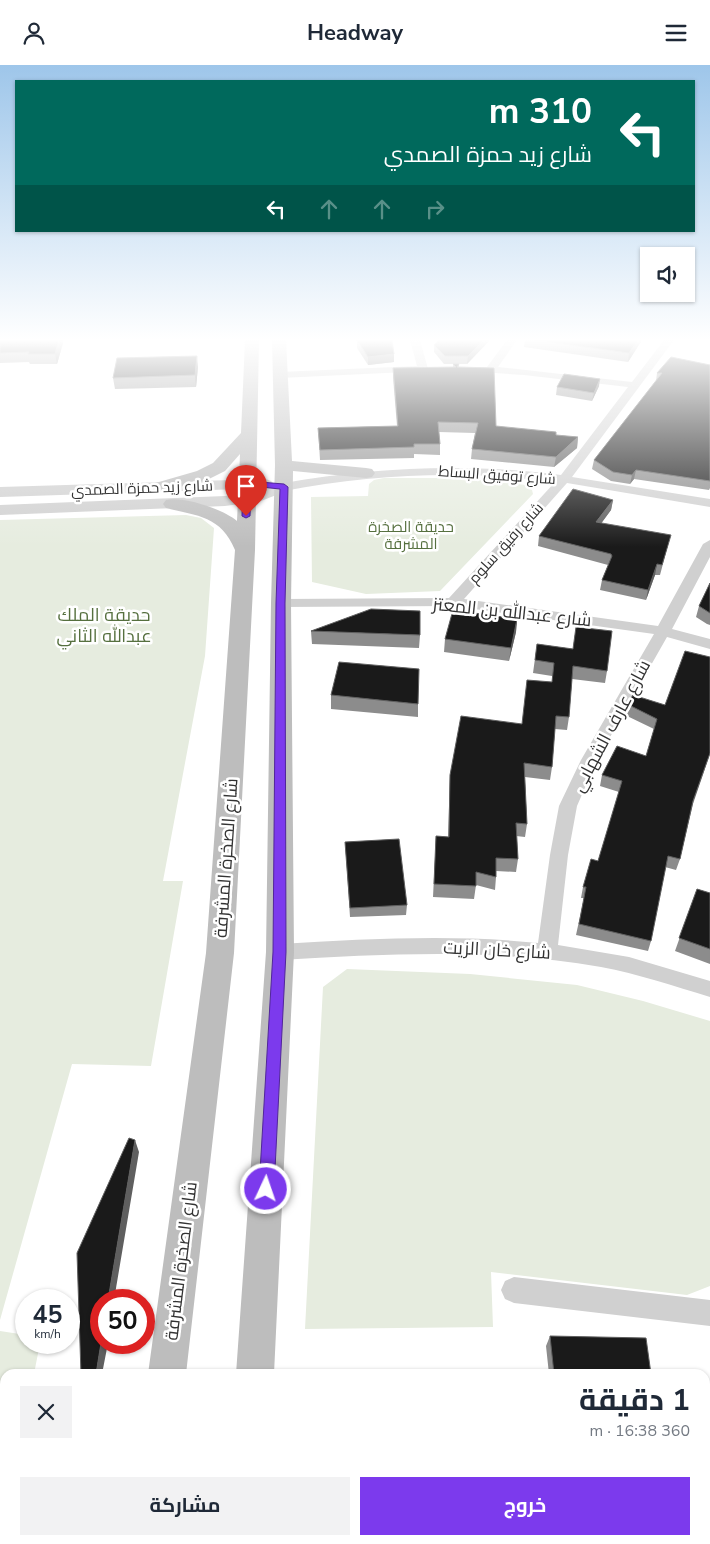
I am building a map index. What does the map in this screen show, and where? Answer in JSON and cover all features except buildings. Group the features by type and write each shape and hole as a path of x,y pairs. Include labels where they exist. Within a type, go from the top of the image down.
{"main road":[{"name":"شارع الصخرة المشرفة","path":"168,1369 220,953 245,550 251,409"},
{"path":"255,1369 280,952 281,603 284,476 281,409"},
{"path":"158,488 203,475 219,467 250,433"},
{"path":"284,476 310,469 366,473"},
{"path":"172,504 205,511 222,519 234,529 245,550"}],"street":[{"name":"شارع رفيق سلوم","path":"453,602 564,479 616,409"},
{"name":"شارع توفيق البساط","path":"366,473 429,471 564,479 710,503"},
{"path":"247,491 284,476"},
{"name":"شارع زيد حمزة الصمدي","path":"0,492 158,488 247,491"},
{"name":"شارع زيد حمزة الصمدي","path":"0,510 172,504 247,491"},
{"name":"شارع عارف الشهابي","path":"547,951 559,855 568,806 589,760 663,631 710,544"},
{"name":"شارع عبدالله بن المعتز","path":"281,603 453,602 663,631 710,644"},
{"name":"شارع خان الزيت","path":"280,952 387,946 547,951 601,959 668,975 710,989"},
{"path":"514,1290 710,1313"}],"green space":[{"name":"حديقة الصخرة المشرفة","path":"384,478 447,478 507,482 525,485 532,490 533,494 440,591 366,594 312,582 311,497 368,496 369,484 374,480"},
{"name":"حديقة الملك عبدالله الثاني","path":"186,515 201,518 214,528 205,656 163,881 183,881 151,1066 72,1064 0,1320 0,520"},
{"path":"347,969 470,974 577,985 643,1001 710,1021 710,1286 687,1295 491,1272 493,1327 305,1329 323,987"},
{"path":"0,1331 15,1333 15,1354 38,1354 35,1369 0,1369"}],"route":[{"path":"246,516 247,484 260,483 284,487 281,603 280,952 266,1189"}]}
